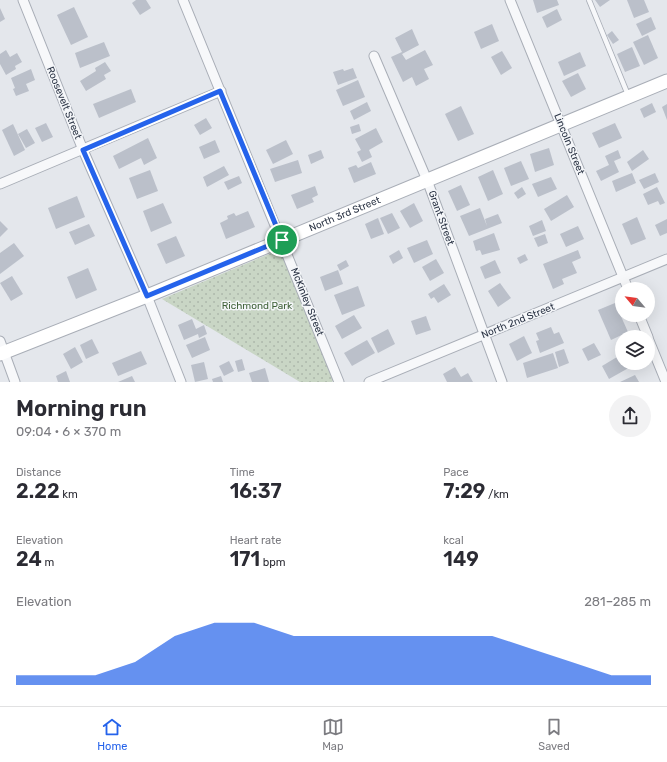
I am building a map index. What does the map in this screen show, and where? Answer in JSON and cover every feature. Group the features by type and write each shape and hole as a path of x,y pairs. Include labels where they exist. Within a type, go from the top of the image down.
{"street":[{"name":"Roosevelt Street","path":"23,0 83,150 147,296 181,382"},
{"name":"McKinley Street","path":"183,0 339,382"},
{"name":"Lincoln Street","path":"510,0 625,282"},
{"name":"Grant Street","path":"374,56 427,180 502,382"},
{"name":"North 3rd Street","path":"1,349 147,296 667,81"},
{"path":"0,184 220,91"},
{"name":"North 2nd Street","path":"369,382 667,259"},
{"path":"1,349 14,382"},
{"path":"655,354 666,382"}],"lane":[{"path":"589,0 628,97"}],"green space":[{"name":"Richmond Park","path":"281,249 334,379 332,382 300,382 162,299"}],"building":[{"path":"136,0 146,0 151,8 140,15 132,3"},
{"path":"533,0 557,0 559,5 537,13"},
{"path":"595,0 610,0 600,7"},
{"path":"627,0 644,0 649,12 634,18"},
{"path":"74,7 88,37 71,45 57,15"},
{"path":"0,8 5,19 0,22"},
{"path":"557,9 562,20 547,28 542,17"},
{"path":"651,17 656,29 642,36 636,24"},
{"path":"492,24 499,41 481,49 474,32"},
{"path":"412,29 419,45 402,54 406,60 425,50 433,65 424,69 429,79 416,86 412,77 403,82 391,57 402,52 395,38"},
{"path":"612,31 619,40 613,44 607,35"},
{"path":"648,35 658,58 644,65 633,42"},
{"path":"104,42 110,56 80,68 75,53"},
{"path":"632,47 640,66 625,72 617,54"},
{"path":"6,50 10,57 17,53 22,62 15,66 16,69 6,75 0,64 0,54"},
{"path":"502,51 512,68 501,75 491,57"},
{"path":"580,52 586,66 564,76 558,62"},
{"path":"105,62 111,71 104,75 106,79 86,91 80,81 96,71 95,68"},
{"path":"353,68 357,78 338,85 333,72"},
{"path":"31,69 35,80 26,84 29,91 16,96 11,78"},
{"path":"578,73 586,89 571,97 562,81"},
{"path":"358,80 365,97 343,106 336,90"},
{"path":"131,89 136,102 99,118 93,104"},
{"path":"367,102 371,111 354,120 350,111"},
{"path":"652,103 656,112 644,118 640,109"},
{"path":"667,104 667,120 662,107"},
{"path":"461,106 474,134 458,141 445,114"},
{"path":"206,118 212,128 200,135 194,125"},
{"path":"46,123 53,137 42,142 35,128"},
{"path":"615,123 622,138 599,148 592,133"},
{"path":"13,124 25,150 14,156 2,130"},
{"path":"359,124 361,131 352,134 350,127"},
{"path":"376,128 383,142 369,150 372,157 362,162 357,152 361,150 355,139"},
{"path":"27,129 35,143 26,148 18,134"},
{"path":"148,138 157,158 144,165 141,158 119,169 113,156"},
{"path":"215,140 220,152 204,159 199,147"},
{"path":"286,140 293,154 273,164 266,150"},
{"path":"549,148 554,165 535,172 530,154"},
{"path":"321,150 324,158 311,164 308,155"},
{"path":"618,150 621,158 614,161 619,172 601,181 596,171 609,165 605,156"},
{"path":"643,150 649,159 632,171 627,162"},
{"path":"298,160 302,173 275,182 270,169"},
{"path":"521,161 529,179 511,186 504,168"},
{"path":"371,162 376,174 354,183 348,168 356,165 358,168"},
{"path":"224,166 229,175 207,187 203,177"},
{"path":"150,170 158,191 137,199 129,178"},
{"path":"493,170 503,194 488,201 478,177"},
{"path":"632,173 636,183 616,192 612,181"},
{"path":"655,173 659,182 644,189 639,180"},
{"path":"239,176 242,183 228,190 224,182"},
{"path":"551,177 557,189 538,197 532,184"},
{"path":"461,185 470,205 457,211 448,191"},
{"path":"315,186 318,195 312,198 314,202 297,209 291,195"},
{"path":"522,187 526,194 518,199 514,193"},
{"path":"657,187 665,203 660,205 658,201 648,205 643,194"},
{"path":"567,195 574,207 551,221 544,209"},
{"path":"77,196 85,217 56,229 48,208"},
{"path":"163,203 172,223 151,232 143,211"},
{"path":"414,203 423,221 410,228 400,211"},
{"path":"480,208 487,226 485,219 498,214 502,223 469,236 460,216"},
{"path":"248,211 255,227 226,239 220,223 228,219 227,216 234,213 236,216"},
{"path":"392,213 400,228 388,234 380,218"},
{"path":"637,217 646,239 631,245 622,224"},
{"path":"378,218 384,234 371,239 365,224"},
{"path":"667,219 667,233 660,236 655,225"},
{"path":"542,220 546,231 533,236 529,226"},
{"path":"0,221 8,229 0,237"},
{"path":"89,224 95,236 75,245 69,232"},
{"path":"578,226 584,239 566,247 560,234"},
{"path":"494,233 500,250 482,255 480,250 476,251 473,241"},
{"path":"545,234 548,243 538,247 534,238"},
{"path":"176,236 185,256 166,264 157,244"},
{"path":"427,240 433,254 414,263 407,248"},
{"path":"14,243 24,256 0,274 0,253"},
{"path":"399,250 403,258 393,264 389,256"},
{"path":"578,250 581,258 572,262 577,273 562,279 564,284 553,289 543,264"},
{"path":"525,254 528,260 520,264 517,258"},
{"path":"436,259 444,273 430,281 422,267"},
{"path":"346,260 349,266 340,271 337,265"},
{"path":"495,260 501,273 485,279 480,267"},
{"path":"88,268 97,290 76,299 67,277"},
{"path":"338,270 343,284 325,291 320,277"},
{"path":"12,276 23,294 11,301 0,283"},
{"path":"500,283 511,298 498,307 488,291"},
{"path":"444,284 451,295 438,303 434,297 431,299 428,294"},
{"path":"358,286 365,306 342,315 334,295"},
{"path":"615,303 615,322 624,322 627,330 615,330 615,338 611,340 598,310"},
{"path":"354,315 362,328 342,339 335,326"},
{"path":"426,316 431,330 416,335 411,321"},
{"path":"192,319 196,329 204,325 207,334 199,338 198,334 184,340 178,325"},
{"path":"551,327 554,334 559,332 564,343 540,353 536,341 539,340 536,333"},
{"path":"388,329 395,344 378,353 371,338"},
{"path":"524,336 532,353 517,361 509,344"},
{"path":"205,337 210,350 192,358 186,345"},
{"path":"92,339 99,353 86,359 80,345"},
{"path":"367,340 375,353 352,366 344,353"},
{"path":"594,343 601,355 588,361 582,349"},
{"path":"75,347 83,362 71,369 63,354"},
{"path":"564,349 569,363 559,367 555,352"},
{"path":"141,351 147,364 118,376 112,363"},
{"path":"553,353 558,368 527,378 523,363"},
{"path":"615,358 615,370 625,370 609,379 602,366"},
{"path":"242,359 245,370 238,372 235,361"},
{"path":"229,361 234,371 224,376 219,366"},
{"path":"204,362 208,379 195,382 191,365"},
{"path":"455,367 461,377 468,373 473,382 447,382 443,374"},
{"path":"265,368 269,382 252,382 249,373"},
{"path":"66,371 70,382 58,382 56,376"},
{"path":"635,375 639,382 620,382"},
{"path":"132,376 135,382 118,382"},
{"path":"221,376 223,382 213,382 212,379"}],"route":[{"path":"220,91 282,240 147,296 83,150 220,91"}]}
